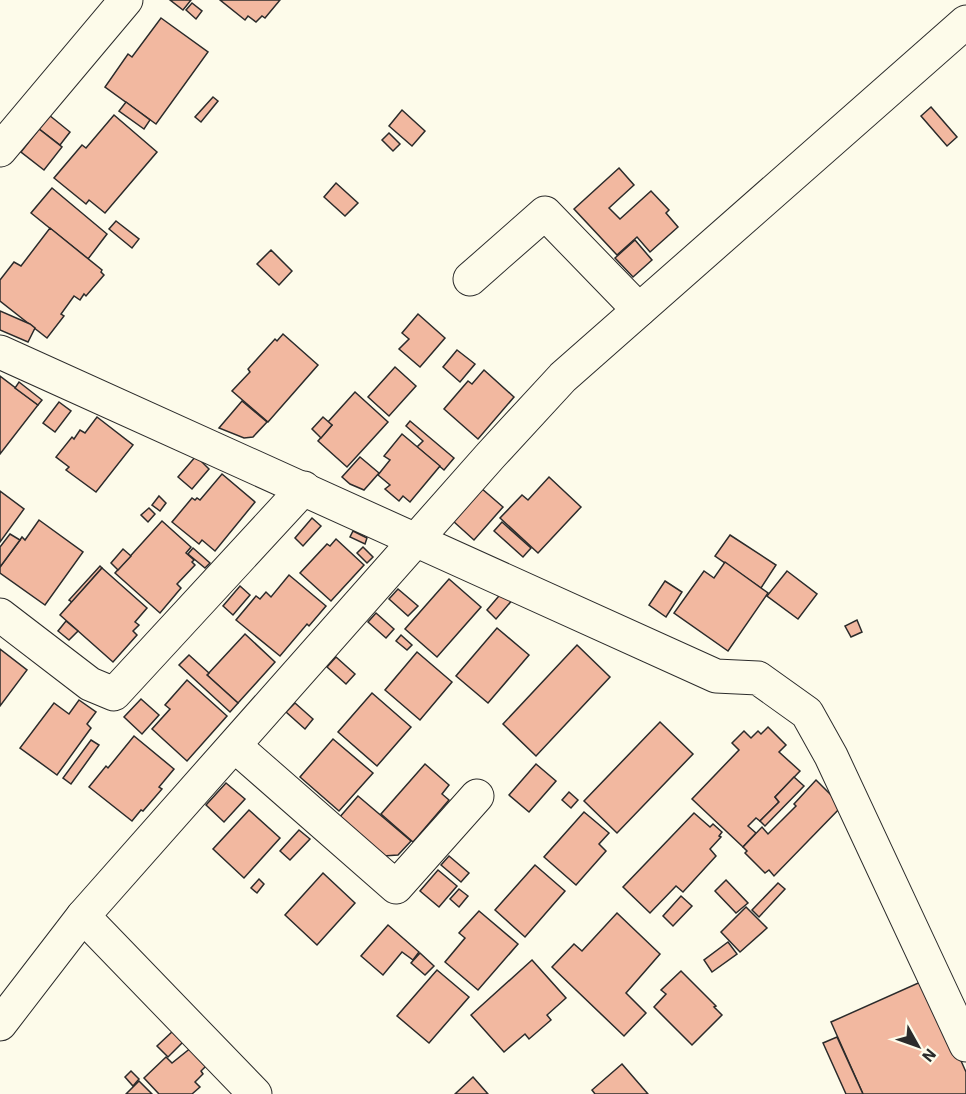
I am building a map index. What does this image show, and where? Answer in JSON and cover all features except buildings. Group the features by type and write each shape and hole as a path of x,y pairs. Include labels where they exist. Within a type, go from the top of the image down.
{"street":[{"path":"0,150 126,0"},
{"path":"0,1024 83,916 491,455 563,377 966,22"},
{"path":"470,279 545,213 639,310"},
{"path":"0,352 716,676 758,678 807,713 831,756 966,1045"},
{"path":"0,615 90,684 114,694 304,488"},
{"path":"234,746 396,887 477,796"},
{"path":"83,916 255,1094"}]}
